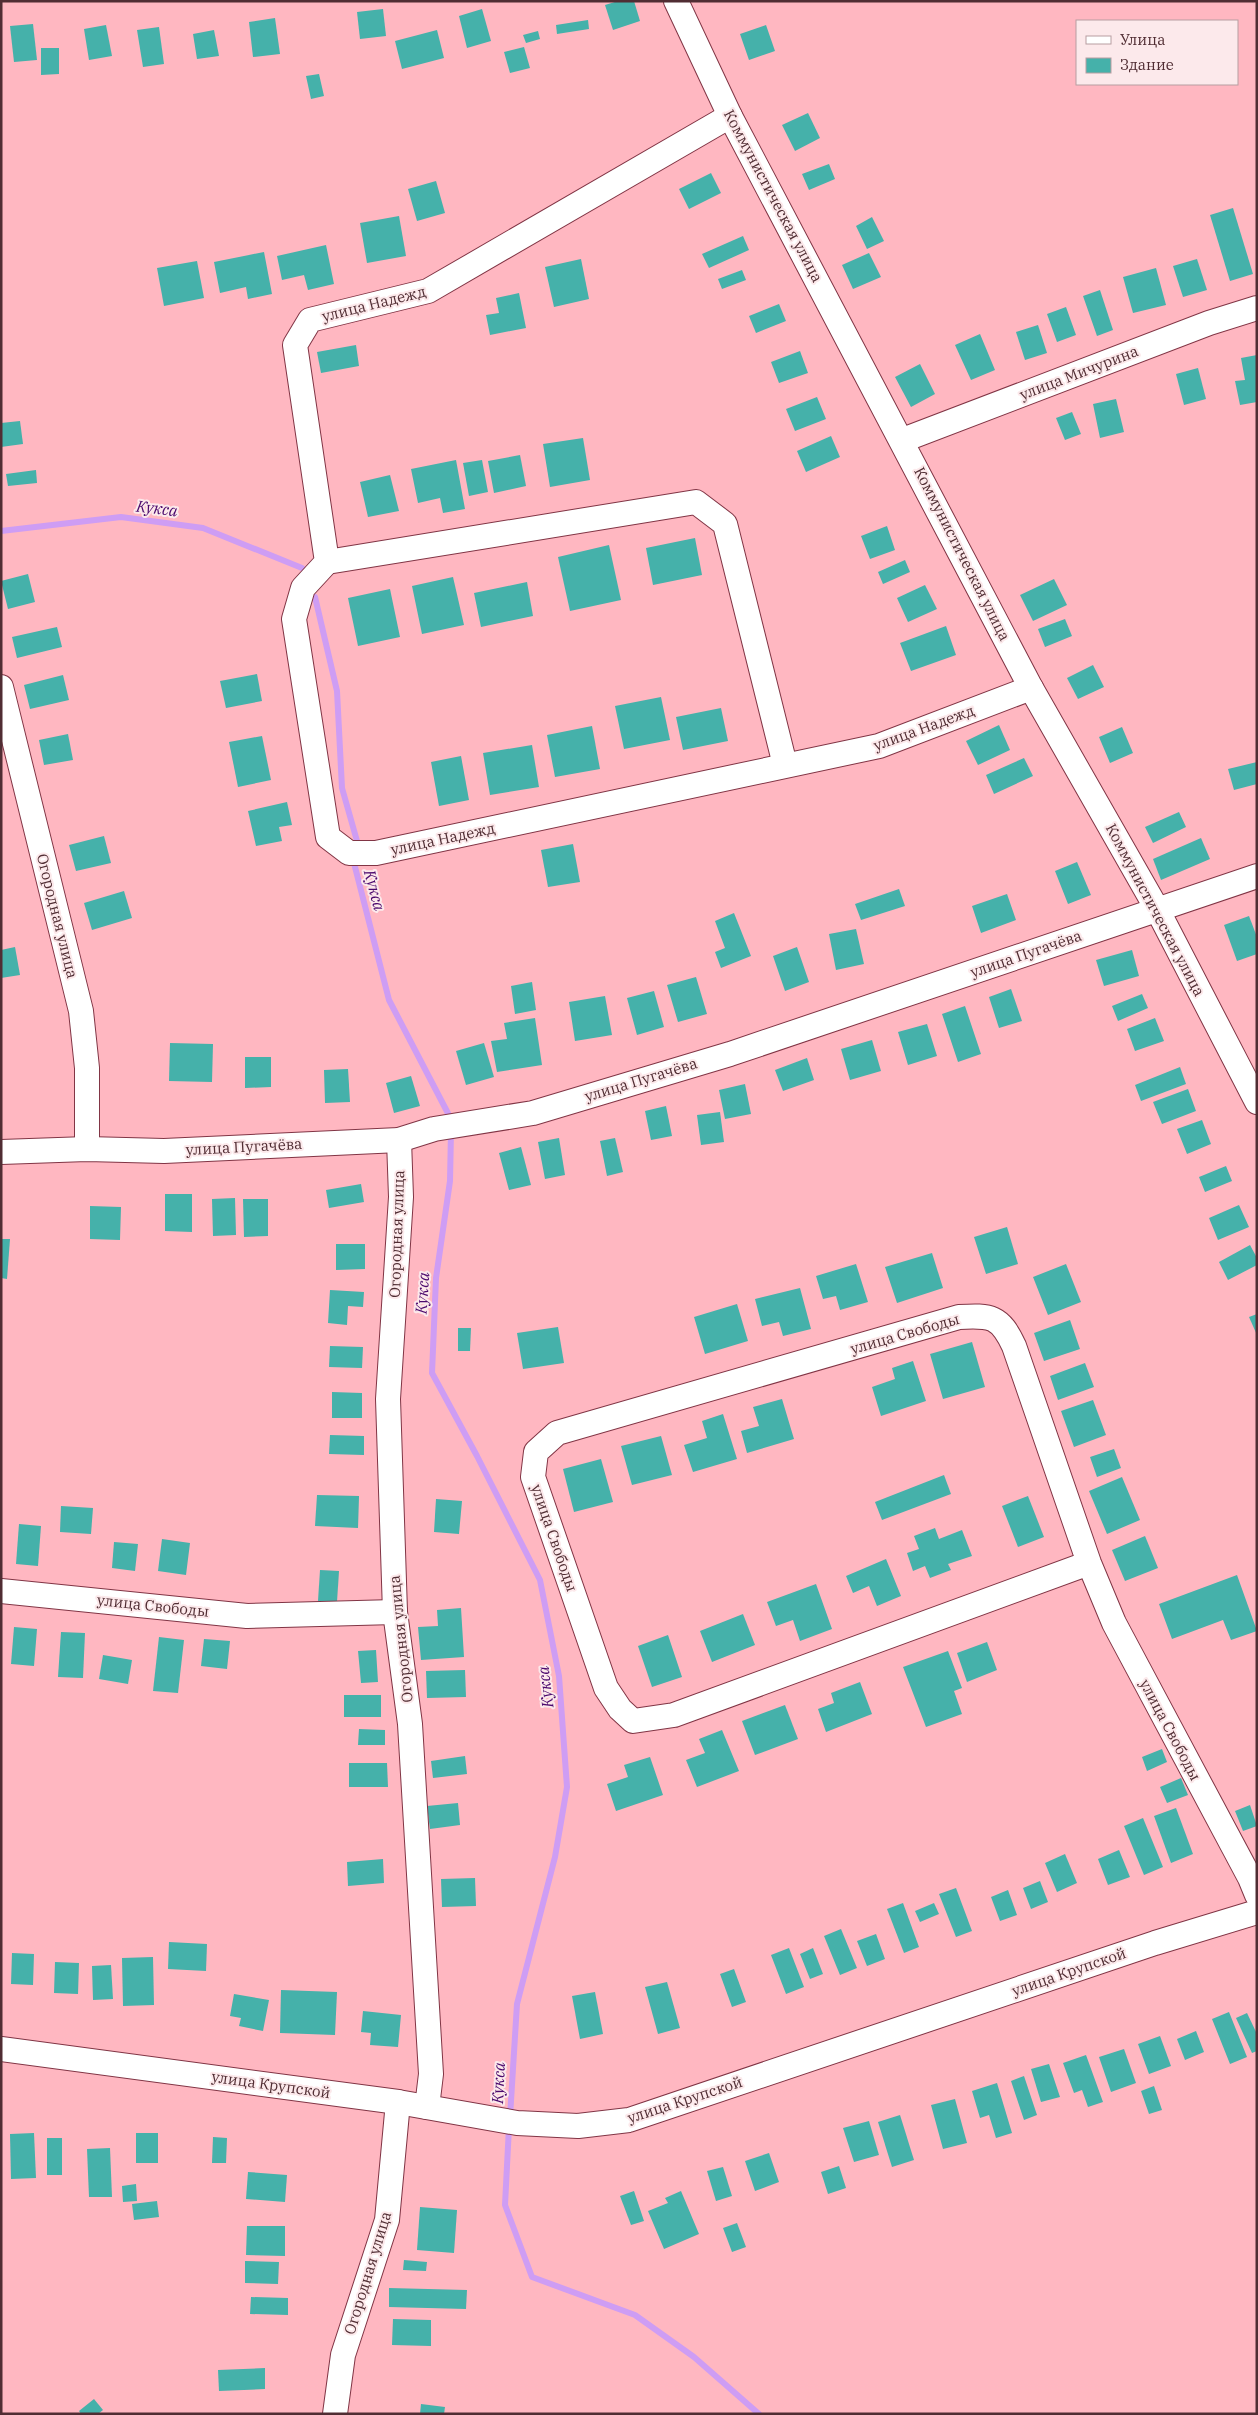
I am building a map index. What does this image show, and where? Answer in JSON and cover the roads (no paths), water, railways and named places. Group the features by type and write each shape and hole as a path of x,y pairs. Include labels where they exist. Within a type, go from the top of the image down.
{"street":[{"name":"Коммунистическая улица","path":"676,1 730,116 1031,688 1156,910 1257,1102"},
{"name":"улица Надежд","path":"730,116 428,292 310,320 295,345 328,562 303,588 294,620 328,837 349,853 376,853 879,746 1031,688"},
{"name":"улица Мичурина","path":"902,440 1209,323 1257,308"},
{"path":"328,562 696,502 725,524 785,765"},
{"name":"Огородная улица","path":"1,687 81,1011 86,1068 87,1149"},
{"name":"улица Пугачёва","path":"1,1152 87,1149 164,1151 399,1140 434,1129 533,1113 730,1054 1257,876"},
{"name":"Огородная улица","path":"399,1140 400,1197 388,1399 395,1612 410,1724 431,2074 427,2107"},
{"name":"улица Свободы","path":"1089,1562 674,1715 633,1721 620,1709 606,1688 533,1477 536,1452 557,1433 959,1317 984,1316 1004,1326 1014,1346 1089,1562 1114,1623 1250,1878 1257,1895"},
{"name":"улица Свободы","path":"1,1591 247,1616 395,1612"},
{"name":"улица Крупской","path":"1,2049 398,2102 508,2122 578,2126 628,2120 1154,1943 1257,1912"},
{"name":"Огородная улица","path":"329,2412 343,2355 387,2220 398,2102"}],"waterway":[{"name":"Кукса","path":"1,531 121,517 203,528 302,568"},
{"name":"Кукса","path":"315,597 337,691 342,788 357,841"},
{"name":"Кукса","path":"354,863 389,1000 452,1121"},
{"name":"Кукса","path":"451,1131 450,1181 436,1278 432,1373 477,1456 540,1580 559,1676 567,1787 555,1857 517,2004 510,2117"},
{"name":"Кукса","path":"509,2127 505,2205 532,2277 635,2315 694,2357 759,2414"}]}
